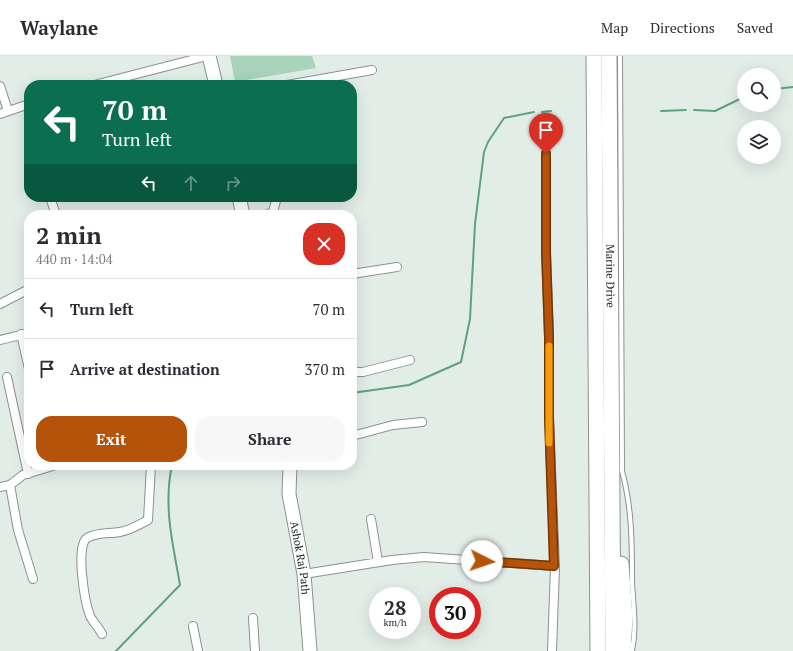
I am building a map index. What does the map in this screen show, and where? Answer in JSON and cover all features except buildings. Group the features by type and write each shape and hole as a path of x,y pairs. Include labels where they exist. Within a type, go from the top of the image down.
{"highway":[{"name":"Marine Drive","path":"594,56 598,632"},
{"name":"Marine Drive","path":"610,56 612,501"},
{"path":"612,501 613,651"},
{"path":"612,501 623,585 625,618 623,651"},
{"path":"594,651 598,632"},
{"path":"598,632 598,651"}],"main road":[{"path":"208,56 215,80"},
{"path":"219,56 223,80"},
{"name":"Ashok Raj Path","path":"290,470 289,494 304,574 310,651"}],"street":[{"path":"114,80 208,56"},
{"path":"315,80 372,70"},
{"path":"0,86 4,113 24,106"},
{"path":"546,154 549,418 554,566 552,651"},
{"path":"357,273 397,267"},
{"path":"0,304 24,292"},
{"path":"0,340 24,334"},
{"path":"357,372 363,372 410,360"},
{"path":"7,377 24,456"},
{"path":"357,435 393,425 422,422"},
{"path":"27,470 28,474"},
{"path":"0,487 40,470"},
{"path":"102,634 90,616 83,580 83,542 94,534 120,532 136,527 148,520 151,470"},
{"path":"10,484 18,530 33,579"},
{"path":"371,519 378,562"},
{"path":"304,574 378,562 424,557 554,566"},
{"path":"253,618 255,651"},
{"path":"193,626 198,651"}],"lane":[{"path":"620,56 622,471 627,488 632,534 635,632 632,651"}],"green space":[{"path":"230,56 312,56 316,68 247,80 235,80"}],"waterway":[{"path":"781,88 793,87"},
{"path":"694,110 715,111 737,100"},
{"path":"661,111 686,110"},
{"path":"542,112 551,111"},
{"path":"357,392 409,385 461,362 470,319 475,224 484,152 488,142 504,118 534,112"},
{"path":"116,651 180,585 170,525 168,496 171,470"}],"slow traffic":[{"path":"549,346 549,443"}],"route":[{"path":"482,561 554,566 549,418 546,154"}]}
